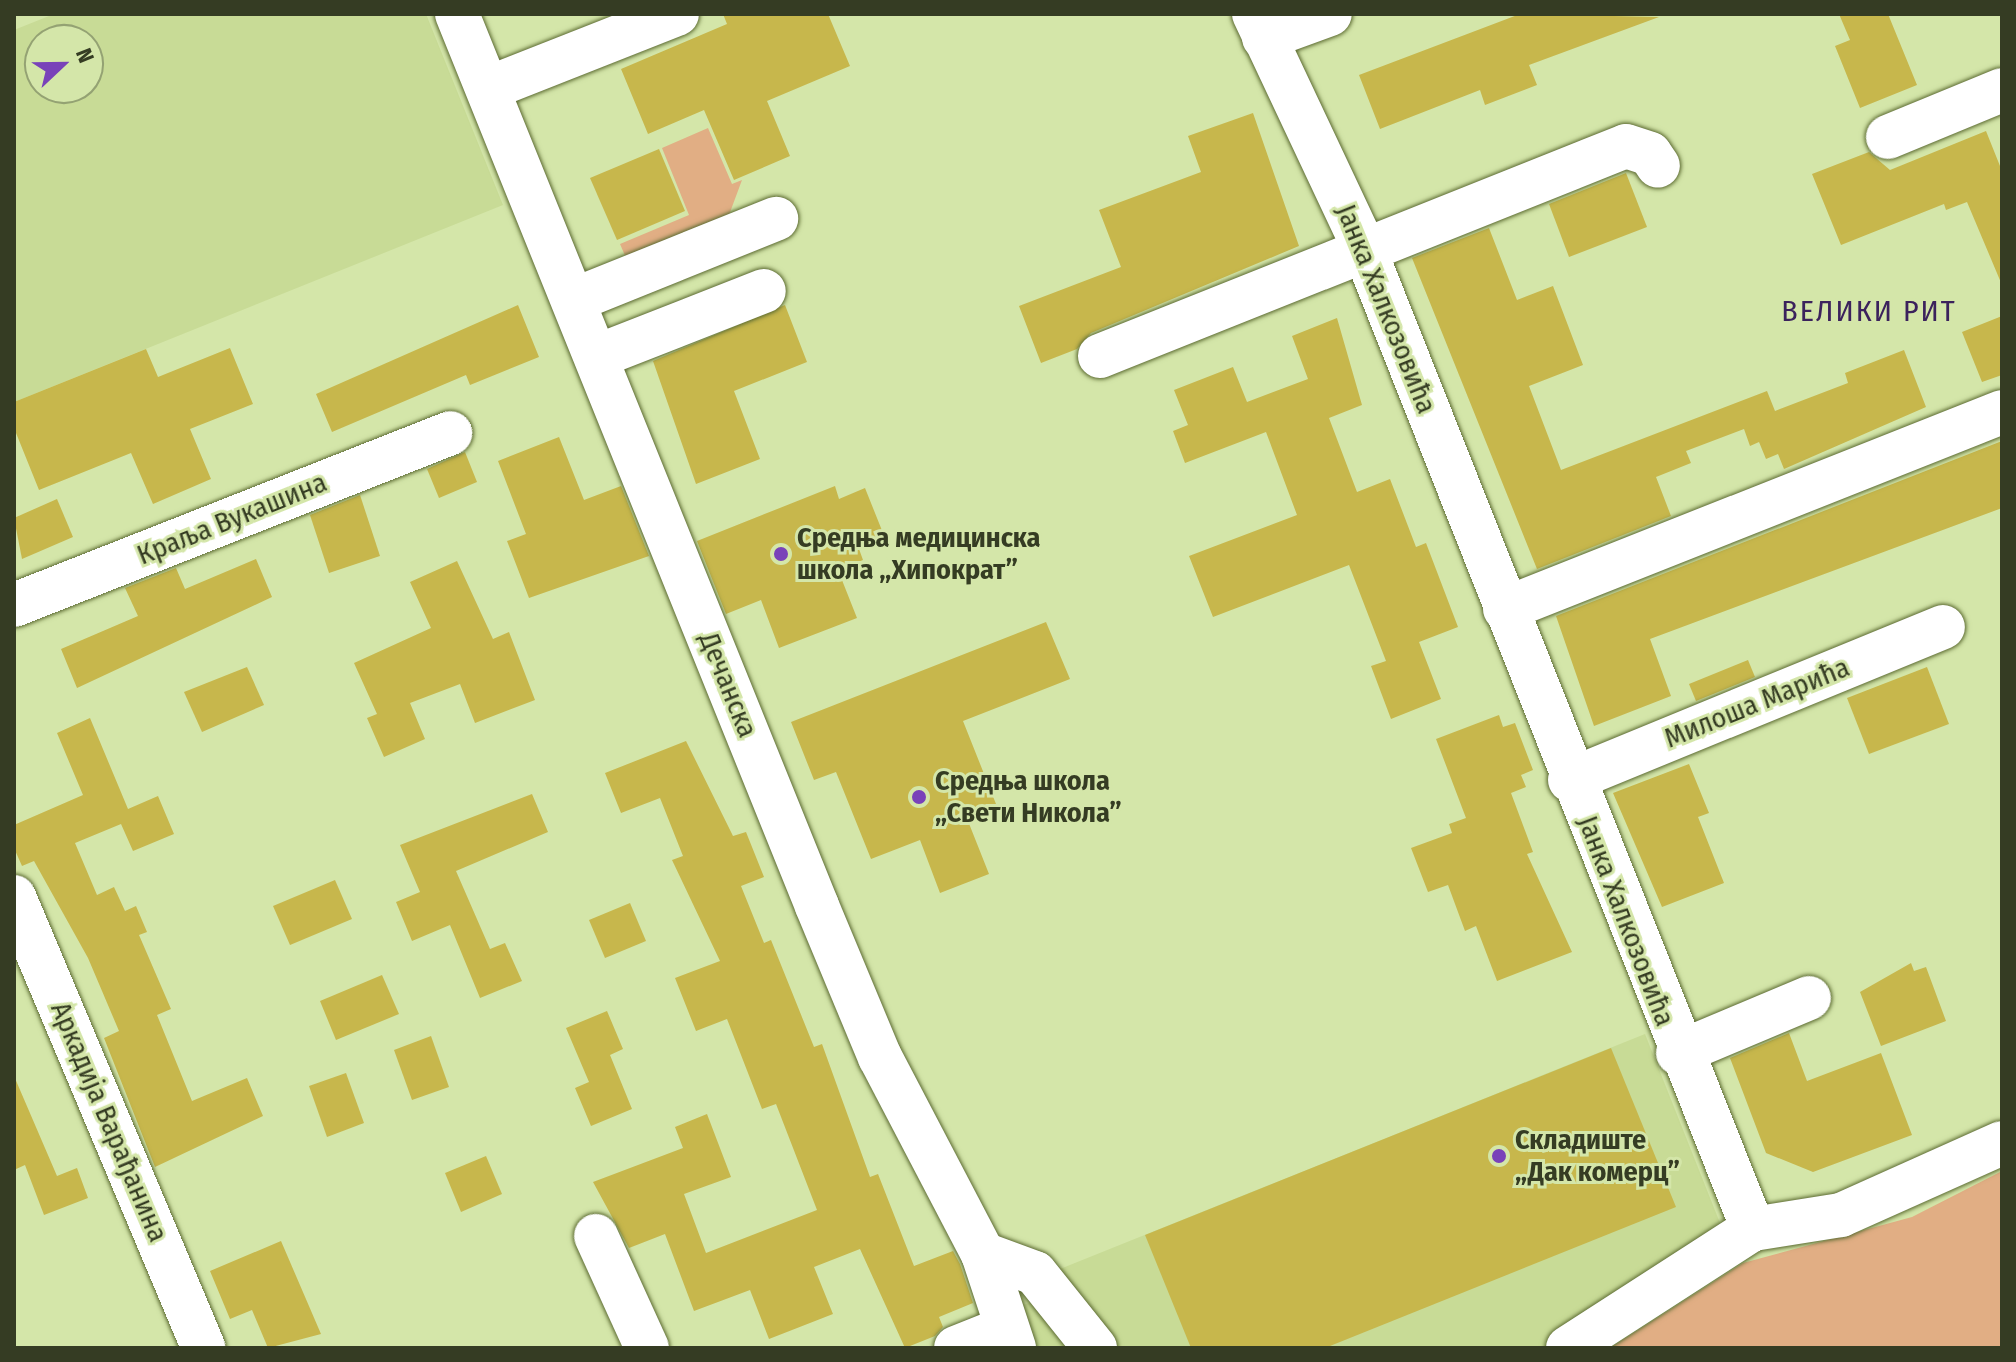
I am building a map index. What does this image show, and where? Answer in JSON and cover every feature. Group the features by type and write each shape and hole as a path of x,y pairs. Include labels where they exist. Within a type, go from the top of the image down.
{"street":[{"name":"Дечанска","path":"457,14 880,1057 983,1254 1010,1338"},
{"path":"489,88 677,14"},
{"path":"1259,26 1330,14"},
{"name":"Јанка Халкозовића","path":"1259,26 1363,246 1678,1053 1753,1229"},
{"path":"1888,137 2002,90"},
{"path":"1100,356 1363,246 1626,146 1650,154 1658,166"},
{"path":"574,300 776,219"},
{"path":"598,356 764,291"},
{"path":"1505,609 2002,412"},
{"name":"Краља Вукашина","path":"14,605 450,433"},
{"name":"Милоша Марића","path":"1570,780 1943,627"},
{"name":"Аркадија Варађанина","path":"14,897 204,1348"},
{"path":"1678,1053 1809,998"},
{"path":"1568,1348 1753,1229 1841,1215 2002,1143"},
{"path":"596,1236 647,1348"},
{"path":"983,1254 1035,1273 1095,1348"},
{"path":"956,1348 1010,1338"}],"shaded area":[{"path":"54,14 426,14 503,205 14,402 14,30 24,26 24,104 104,104 104,24 29,24"},
{"path":"708,128 732,184 742,180 729,215 630,267 620,244 689,215 662,148"},
{"name":"Складиште „Дак комерц”","path":"1645,1034 1720,1223 1543,1348 1038,1348 1021,1306 1062,1290 1055,1271"},
{"path":"2002,1171 2002,1348 1610,1348 1743,1263 1912,1217"}],"building":[{"path":"723,14 828,14 850,66 767,101 790,156 734,180 704,110 648,134 621,69 727,24"},
{"path":"1520,14 1659,17 1529,65 1537,85 1485,105 1480,90 1380,129 1359,75"},
{"path":"1839,14 1888,14 1917,85 1860,108 1835,46 1850,40"},
{"path":"1253,113 1299,246 1091,333 1077,349 1041,363 1019,306 1121,267 1099,210 1201,172 1188,136"},
{"path":"1986,131 2002,171 2002,285 1967,202 1946,210 1944,204 1841,245 1812,174 1869,152 1890,170"},
{"path":"659,149 685,211 617,240 590,178"},
{"path":"1626,173 1647,227 1569,257 1549,204"},
{"path":"1489,228 1517,300 1553,286 1583,365 1529,386 1561,470 1767,391 1775,411 1848,383 1845,373 1904,350 1926,407 1784,469 1778,454 1766,459 1759,442 1750,446 1744,429 1686,451 1691,463 1656,477 1671,516 1537,569 1412,258"},
{"path":"518,305 539,357 470,385 466,375 332,432 316,394"},
{"path":"785,305 807,362 734,391 760,459 696,484 653,361"},
{"path":"2002,316 2002,375 1982,382 1962,332"},
{"path":"1337,318 1362,405 1329,418 1357,492 1390,479 1416,547 1426,543 1458,627 1419,642 1441,699 1391,719 1371,666 1386,661 1349,565 1213,617 1189,556 1297,515 1266,432 1185,463 1173,431 1188,425 1174,390 1233,367 1247,402 1308,379 1292,336"},
{"path":"230,348 253,404 190,429 211,479 153,504 131,453 39,490 14,428 14,402 146,349 158,377"},
{"path":"559,437 584,500 621,486 649,556 529,598 507,541 526,534 498,461"},
{"path":"2002,441 2002,508 1650,639 1671,696 1594,726 1556,616"},
{"path":"465,452 477,482 439,498 427,469"},
{"name":"Средња медицинска школа „Хипократ”","path":"835,486 839,499 865,488 885,538 859,549 863,560 838,570 857,618 779,648 761,600 726,614 697,541"},
{"path":"360,495 380,556 329,573 310,515"},
{"path":"57,499 73,537 22,559 14,518"},
{"path":"256,559 272,597 77,688 61,649 138,616 125,588 176,568 185,589"},
{"path":"457,561 493,639 509,632 535,700 475,723 460,684 410,703 425,739 384,757 367,718 377,714 354,663 431,628 410,582"},
{"path":"1046,622 1070,679 963,721 998,809 968,821 989,874 940,893 920,840 871,859 836,772 814,780 791,722"},
{"path":"1748,660 1755,677 1696,701 1689,684"},
{"path":"247,667 264,705 202,732 184,692"},
{"path":"1927,667 1949,724 1869,754 1847,698"},
{"path":"1499,715 1503,727 1515,723 1533,770 1521,775 1526,787 1511,793 1533,852 1527,854 1572,952 1497,981 1476,926 1465,931 1448,885 1428,892 1411,848 1452,833 1449,824 1466,818 1436,739"},
{"path":"90,718 128,809 158,796 174,834 133,851 121,824 75,843 97,895 114,887 125,911 136,906 147,932 139,935 171,1009 157,1015 192,1101 247,1078 263,1116 155,1167 104,1038 119,1031 88,958 34,861 22,866 14,848 14,825 83,795 57,733"},
{"path":"686,741 733,836 746,832 764,877 741,886 764,943 771,940 814,1047 822,1044 870,1177 878,1174 914,1266 953,1251 960,1264 973,1303 939,1317 943,1327 935,1336 905,1348 860,1249 814,1267 833,1314 769,1339 750,1290 694,1311 665,1234 629,1248 593,1182 683,1148 675,1127 707,1114 731,1177 684,1194 706,1253 817,1210 776,1104 762,1109 727,1019 696,1031 675,978 720,961 672,860 683,856 660,798 621,813 605,773"},
{"path":"1689,764 1709,813 1698,817 1724,883 1662,907 1613,793"},
{"path":"532,794 548,832 456,871 490,949 505,943 522,981 480,998 450,925 412,941 396,902 420,892 400,845"},
{"path":"335,880 352,919 290,945 273,906"},
{"path":"630,903 646,941 605,958 589,920"},
{"path":"1911,963 1914,971 1926,967 1946,1021 1881,1046 1860,992"},
{"path":"382,975 399,1014 336,1040 320,1001"},
{"path":"607,1011 623,1049 610,1055 632,1109 591,1126 575,1088 589,1082 566,1028"},
{"path":"1789,1033 1807,1081 1881,1053 1912,1135 1813,1172 1766,1153 1730,1058"},
{"path":"431,1036 449,1087 412,1100 394,1050"},
{"name":"Складиште „Дак комерц”","path":"1611,1048 1676,1207 1325,1348 1191,1348 1145,1235"},
{"path":"346,1073 364,1123 327,1137 309,1086"},
{"path":"14,1076 57,1176 77,1168 88,1198 44,1215 25,1165 14,1170"},
{"path":"486,1156 502,1194 461,1212 445,1173"},
{"path":"281,1241 321,1334 268,1348 252,1310 230,1319 210,1271"}],"place":[{"name":"Средња медицинска школа „Хипократ”","path":"781,554"},
{"name":"Средња школа „Свети Никола”","path":"919,797"},
{"name":"Складиште „Дак комерц”","path":"1499,1156"}],"district":[{"name":"ВЕЛИКИ РИТ","path":"1869,311"}]}
